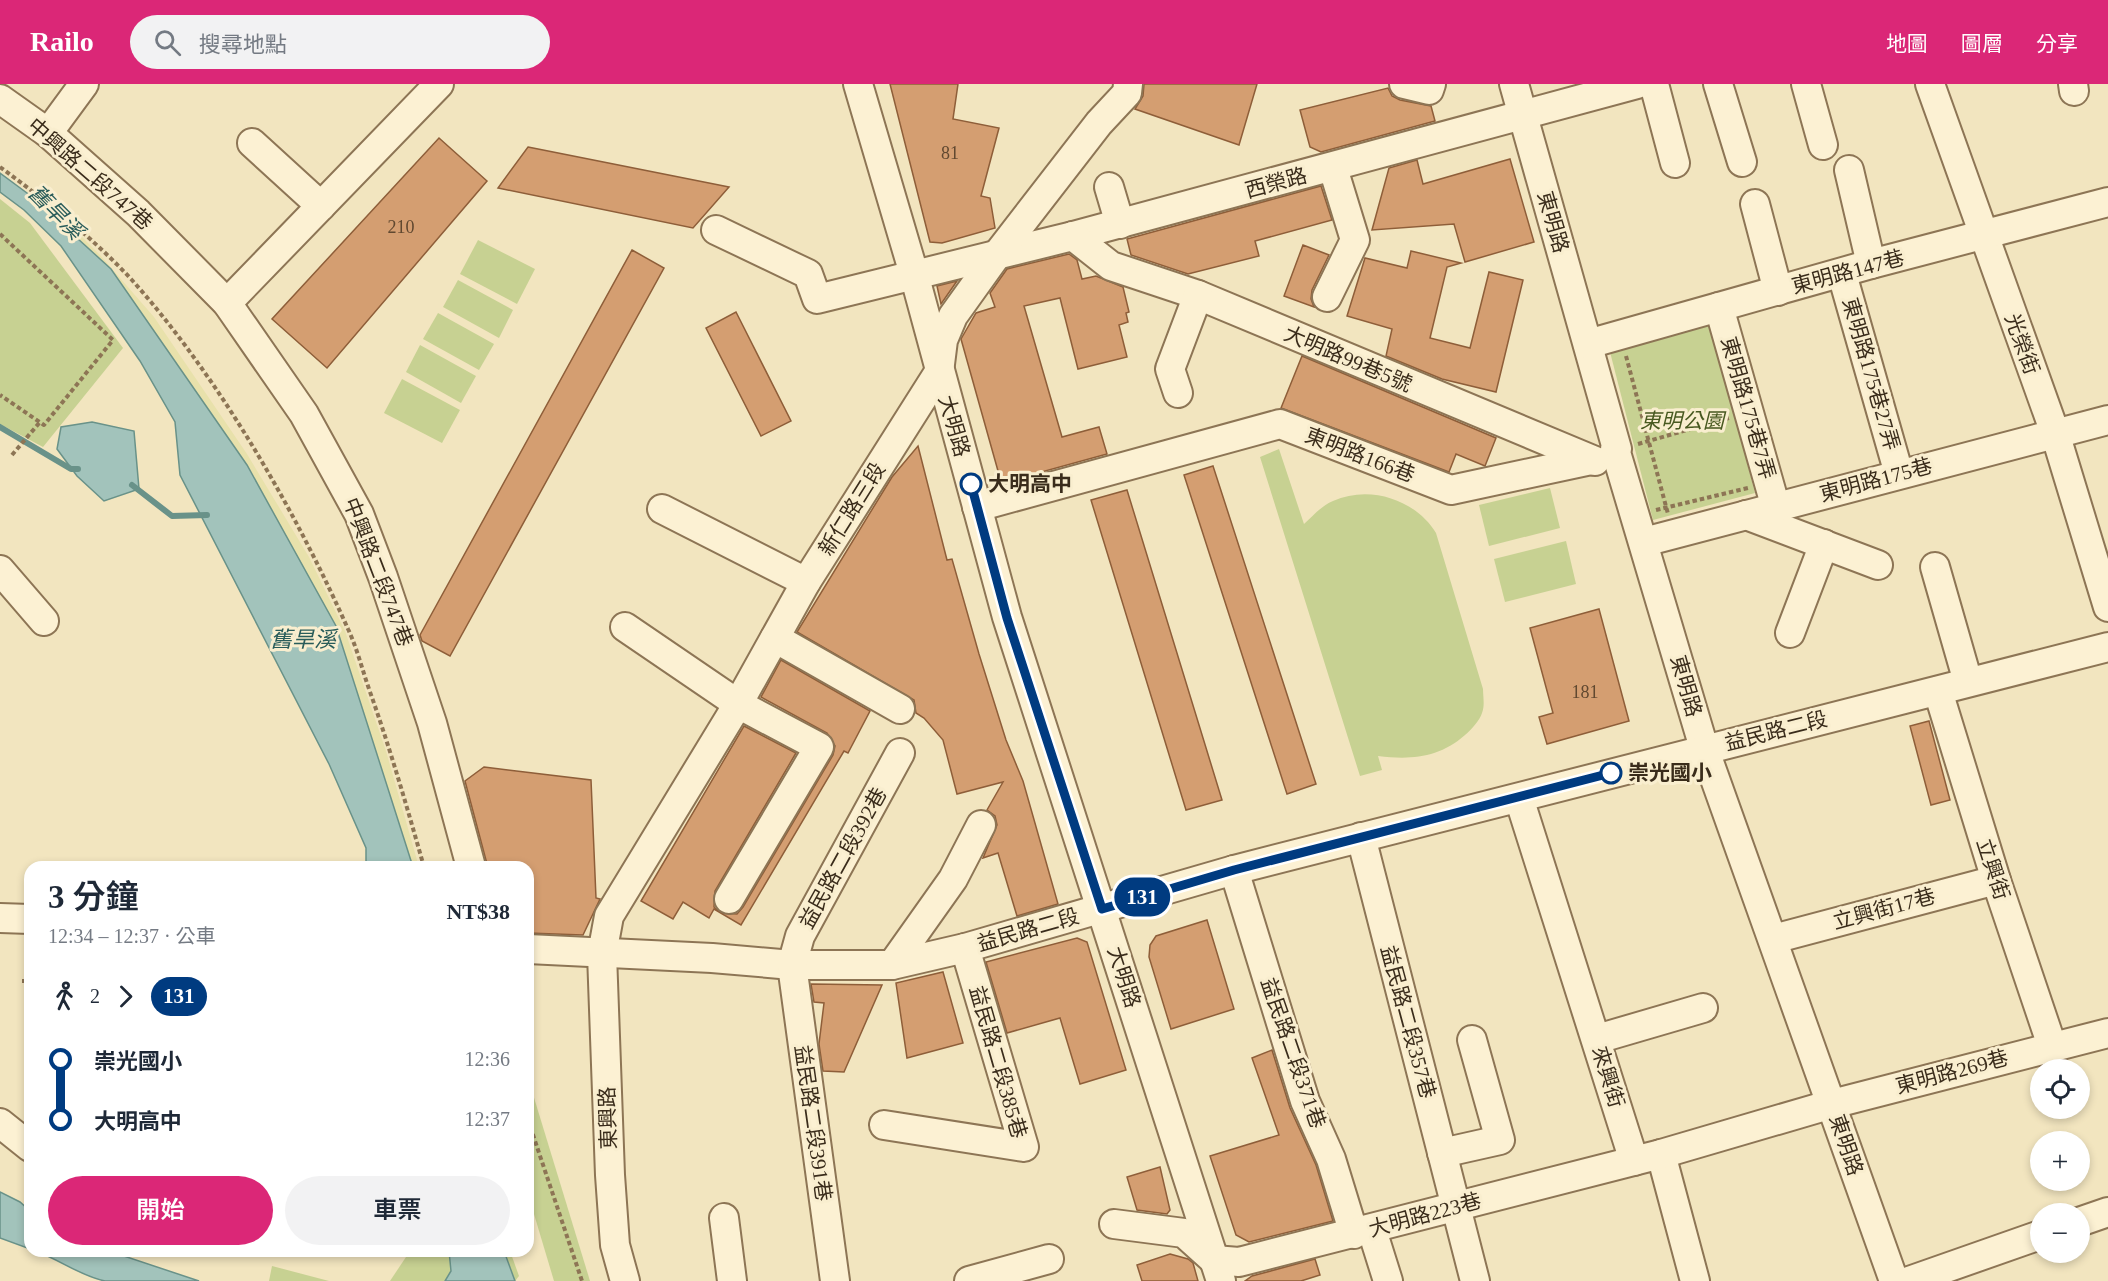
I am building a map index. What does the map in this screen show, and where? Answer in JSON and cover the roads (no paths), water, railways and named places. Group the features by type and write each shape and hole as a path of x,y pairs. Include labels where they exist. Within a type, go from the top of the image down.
{"street":[{"path":"48,133 84,84"},
{"path":"227,303 439,84"},
{"name":"大明路","path":"858,84 914,274 1007,618 1218,1271"},
{"name":"新仁路三段","path":"602,954 609,916 738,704 806,582 939,372 943,340 953,316 996,255 1099,123 1126,93 1128,84"},
{"name":"東明路","path":"1514,84 1588,344 1608,453 1644,542 1704,748 1894,1281"},
{"name":"西榮路","path":"716,230 808,274 818,298 1120,224 1636,84"},
{"path":"1654,84 1675,163"},
{"path":"1718,84 1742,162"},
{"path":"1806,84 1823,145"},
{"name":"光榮街","path":"1930,84 1982,236 2055,433 2108,607"},
{"name":"中興路二段747巷","path":"0,99 48,133 138,213 227,303 306,413 359,514 408,647 449,772 470,861"},
{"path":"252,143 321,206"},
{"path":"1327,297 1355,240 1333,168"},
{"path":"1849,170 1871,264"},
{"path":"1109,187 1120,224"},
{"name":"東明路147巷","path":"1588,344 1871,264 2108,202"},
{"path":"1755,204 1778,291"},
{"name":"大明路99巷5號","path":"1073,236 1111,266 1198,295 1608,453"},
{"name":"東明路175巷27弄","path":"1842,274 1899,474"},
{"path":"1178,393 1170,369 1198,295"},
{"name":"東明路175巷7弄","path":"1719,308 1776,508"},
{"name":"東明路175巷","path":"1644,542 2108,420"},
{"name":"東明路166巷","path":"977,507 1280,424 1451,490 1608,453"},
{"path":"662,509 806,582"},
{"path":"1746,515 1878,565"},
{"path":"1790,633 1824,544"},
{"path":"1935,567 1968,682"},
{"path":"0,570 44,621"},
{"path":"624,627 738,704 819,747 729,899"},
{"path":"775,638 900,709"},
{"name":"益民路二段","path":"534,949 712,958 792,965 892,965 965,948 1234,870 1520,798 1704,748 2108,647"},
{"name":"立興街","path":"1938,690 1996,880 2052,1046"},
{"name":"益民路二段392巷","path":"792,965 800,936 900,753"},
{"name":"來興街","path":"1520,798 1597,1039 1695,1281"},
{"path":"892,965 953,879 981,825"},
{"name":"益民路二段357巷","path":"1361,837 1454,1207 1475,1281"},
{"name":"益民路二段371巷","path":"1234,870 1305,1101 1363,1232 1388,1281"},
{"name":"立興街17巷","path":"1773,939 1996,880"},
{"path":"0,918 24,919"},
{"name":"益民路二段385巷","path":"884,1125 1024,1147 965,948"},
{"name":"東興路","path":"602,954 615,1245 625,1281"},
{"name":"益民路二段391巷","path":"792,965 835,1281"},
{"path":"1597,1039 1703,1008"},
{"name":"東明路269巷","path":"1832,1104 2108,1033"},
{"path":"1442,1153 1500,1140 1472,1040"},
{"path":"1647,1158 1832,1104"},
{"path":"0,1123 24,1142"},
{"name":"大明路223巷","path":"1218,1271 1239,1262 1647,1158"},
{"path":"2090,1218 2108,1212"},
{"path":"724,1218 732,1281"},
{"path":"1114,1224 1184,1233 1218,1271"},
{"path":"1909,1281 2030,1239"},
{"path":"969,1281 1049,1259"}],"water":[{"name":"舊旱溪","path":"0,173 31,196 111,269 247,465 336,626 411,861 366,861 366,848 329,764 180,475 175,422 140,361 61,246 24,210 0,192"},
{"path":"92,422 134,431 139,489 104,501 77,476 57,449 61,427"},
{"path":"0,1192 24,1206 24,1247 0,1238"},
{"path":"50,1257 127,1257 199,1281 105,1281 96,1279"},
{"path":"450,1257 506,1257 515,1281 445,1281 451,1271"}],"waterway":[{"path":"0,427 71,469 78,469"},
{"path":"132,485 172,516 207,515"}],"place":[{"name":"大明高中","path":"971,484"},
{"name":"崇光國小","path":"1611,773"}],"park label":[{"name":"東明公園","path":"1682,421"}]}
